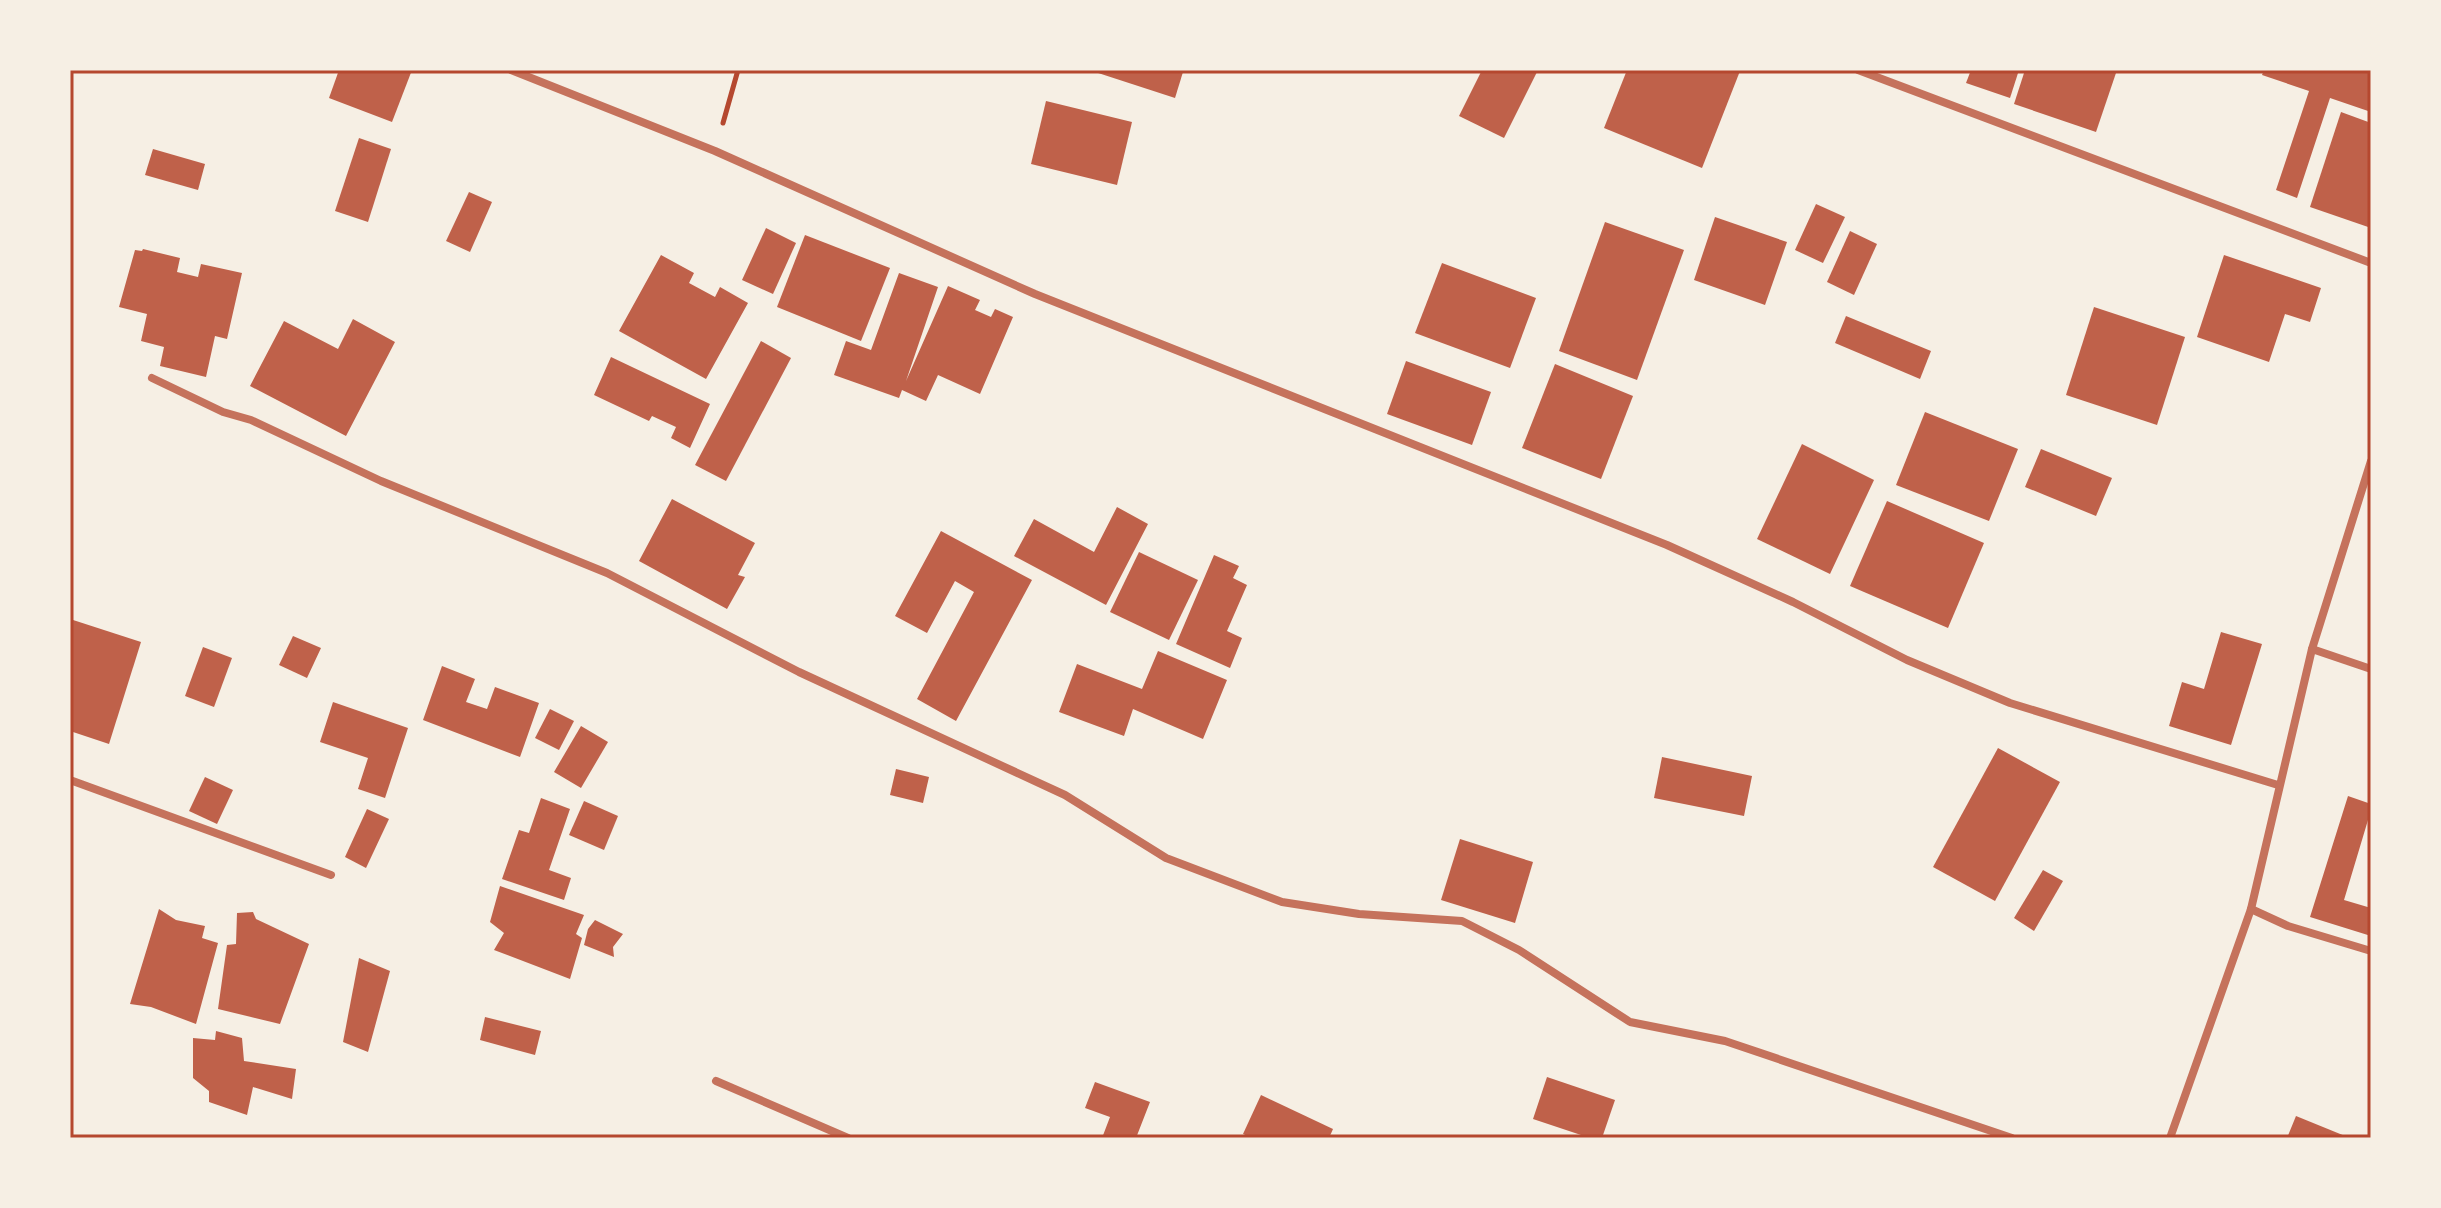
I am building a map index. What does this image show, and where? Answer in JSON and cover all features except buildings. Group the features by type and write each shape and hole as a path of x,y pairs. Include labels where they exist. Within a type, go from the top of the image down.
{"street":[{"path":"511,70 715,151 1035,294 1667,545 1793,602 1907,660 2010,703 2278,785"},
{"path":"1858,70 2371,263"},
{"path":"152,378 381,481 607,573 799,672 1065,795 1166,858 1282,902 1359,914 1462,921 1519,950 1630,1022 1725,1041 2012,1138"},
{"path":"2170,1138 2251,909 2312,649 2371,461"},
{"path":"2312,649 2371,669"},
{"path":"70,780 331,875"},
{"path":"2251,909 2288,926 2371,951"},
{"path":"716,1081 848,1138"}],"path":[{"path":"715,151 738,70"}]}
